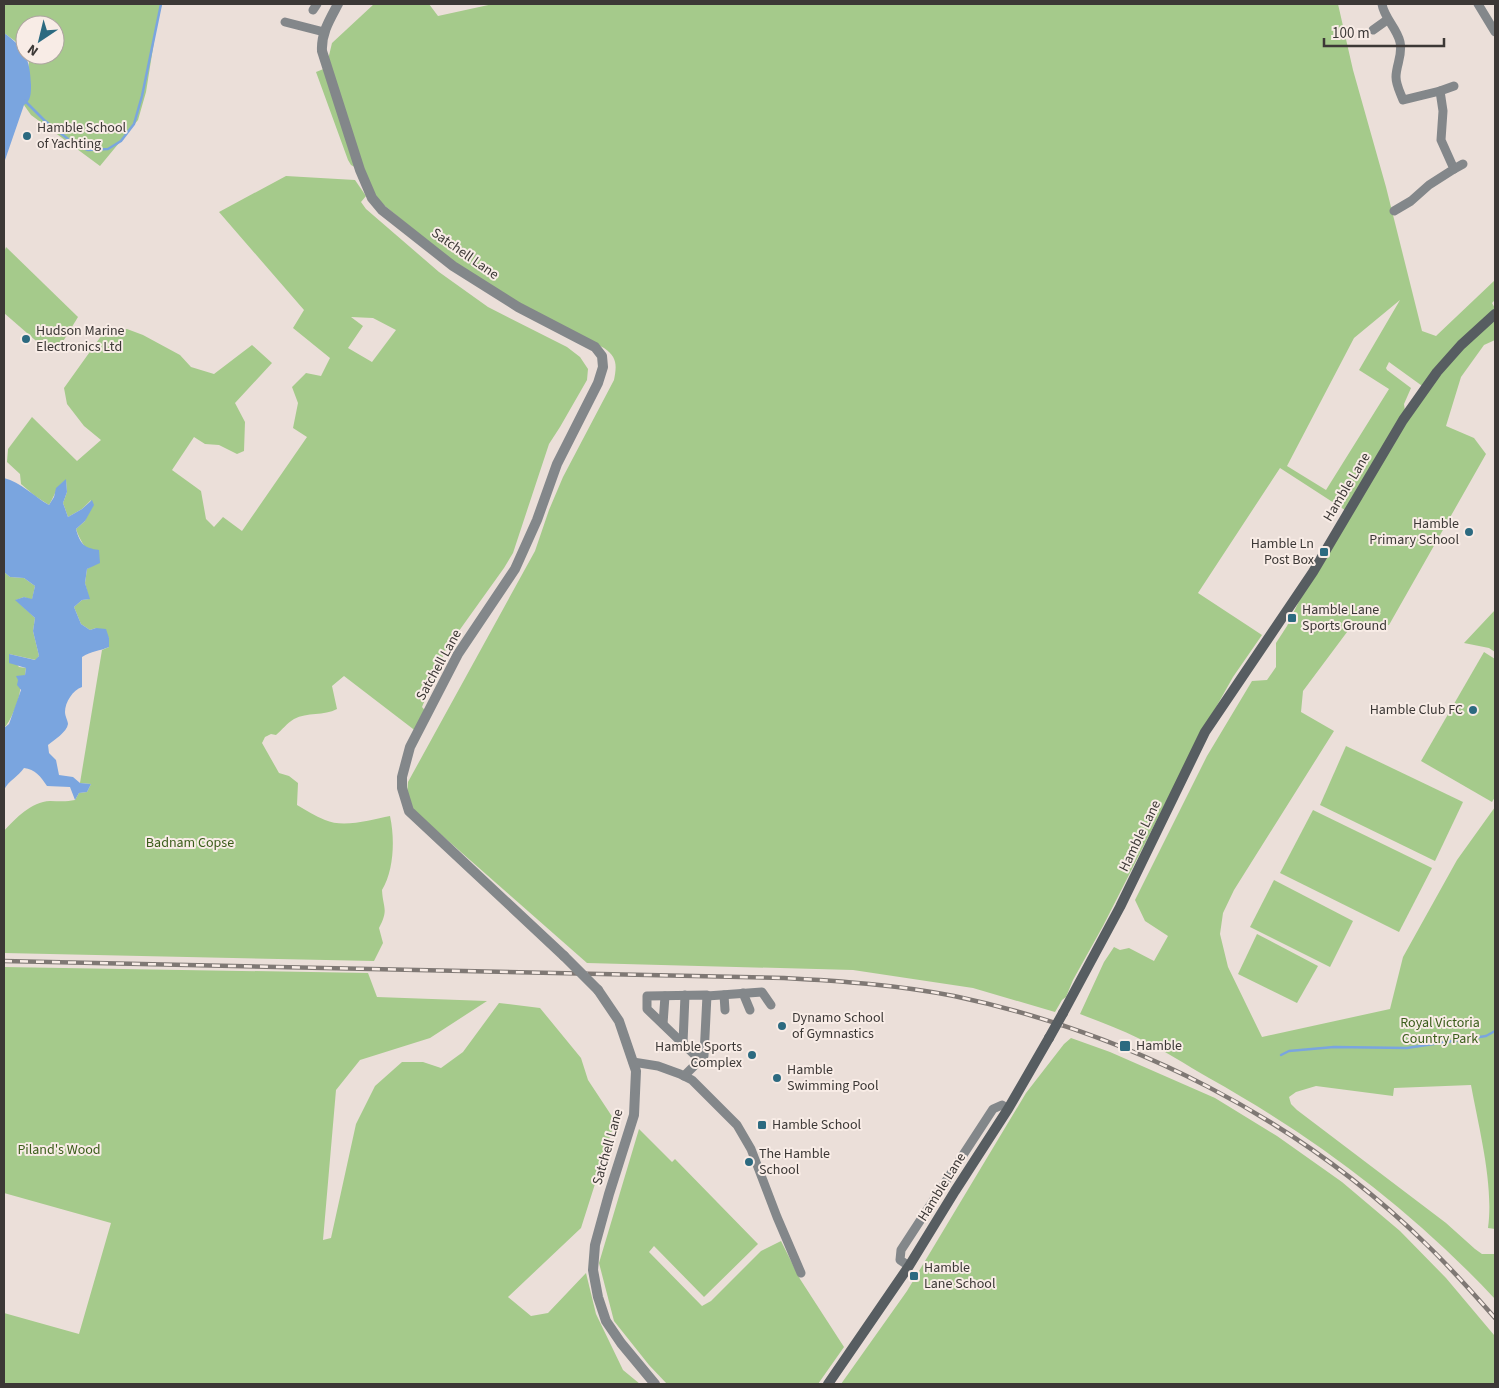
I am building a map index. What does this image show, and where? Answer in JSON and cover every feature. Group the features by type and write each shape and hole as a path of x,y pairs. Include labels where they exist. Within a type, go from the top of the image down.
{"main road":[{"name":"Hamble Lane","path":"828,1384 909,1266 1008,1109 1063,1014 1120,907 1205,732 1313,572 1403,420 1437,372 1461,345 1495,314"}],"street":[{"name":"Satchell Lane","path":"338,4 324,32 322,52 360,170 372,198 378,206 453,266 518,307 595,347 602,356 603,367 598,383 557,464 537,520 515,569 458,654 410,747 402,777 402,788 409,811 598,990 618,1021 636,1071 634,1115 595,1245 593,1270 598,1297 606,1321 626,1351 655,1384"},
{"path":"1382,4 1400,42 1402,55 1396,78 1399,101 1454,86"},
{"path":"1478,4 1495,32"},
{"path":"1373,30 1388,20"},
{"path":"285,22 324,32"},
{"path":"1440,91 1444,112 1441,140 1454,169"},
{"path":"1394,211 1411,201 1429,185 1463,164"},
{"path":"700,1060 647,1009 647,996 707,996 762,992 771,1005"},
{"path":"743,993 750,1010"},
{"path":"683,1043 686,995"},
{"path":"724,995 725,1010"},
{"path":"663,1024 665,996"},
{"path":"684,1076 704,1056 707,996"},
{"path":"633,1062 658,1066 692,1080 740,1129 752,1149 776,1217 801,1273"},
{"path":"909,1266 900,1260 901,1250 993,1109 1002,1105 1008,1109"}],"green space":[{"path":"4,4 162,4 157,23 146,92 138,120 100,166 31,115 24,105 29,65 65,65 65,15 15,15 15,41 4,33"},
{"name":"Royal Victoria Country Park","path":"374,4 429,4 438,16 493,4 1338,4 1353,70 1386,187 1422,331 1436,336 1495,280 1495,300 1492,303 1495,308 1495,340 1484,345 1461,377 1446,426 1474,438 1486,454 1389,625 1353,624 1303,691 1301,712 1334,731 1234,890 1223,913 1220,934 1228,967 1262,1037 1390,1009 1403,957 1457,860 1495,807 1495,1229 1488,1228 1489,1194 1487,1175 1471,1085 1394,1088 1393,1096 1316,1086 1296,1092 1289,1097 1291,1104 1297,1110 1446,1223 1475,1249 1482,1254 1495,1254 1495,1299 1463,1266 1396,1205 1361,1177 1287,1125 1158,1048 1080,1014 1104,962 1114,947 1120,950 1129,948 1154,961 1168,936 1145,921 1135,900 1207,756 1252,681 1267,680 1276,667 1276,643 1287,626 1313,572 1348,512 1280,468 1198,593 1262,635 1233,677 1196,743 1103,926 1073,980 1066,997 1055,1012 973,988 853,970 587,963 412,809 407,794 408,782 535,551 563,477 614,380 616,366 614,358 604,348 521,306 453,262 379,201 360,170 351,165 348,160 316,72 326,68 332,43","holes":["1400,300 1359,370 1389,389 1326,490 1287,466 1354,338","1389,362 1425,388 1405,411 1404,404 1411,388 1387,370"]},
{"name":"Badnam Copse","path":"286,176 355,180 366,196 361,202 366,209 439,272 488,307 567,347 580,357 588,369 587,380 549,444 513,553 446,649 422,707 429,715 417,732 344,676 332,686 337,709 327,713 304,715 294,719 276,735 271,734 265,737 262,743 279,773 289,776 298,783 297,805 311,813 325,820 340,823 390,816 393,834 392,854 389,873 382,890 385,913 379,928 383,943 374,961 4,953 4,831 19,816 36,804 50,801 75,800 79,793 87,792 91,784 80,783 102,650 109,647 109,638 96,628 90,630 81,624 74,607 82,600 89,599 85,583 87,569 95,564 76,529 85,521 91,500 82,509 68,517 63,503 67,492 66,480 62,483 49,505 21,484 20,474 7,462 8,449 32,417 77,461 101,440 84,426 67,404 64,388 104,332 127,329 143,335 180,355 191,367 214,374 252,345 272,363 235,403 245,422 244,451 237,454 219,445 205,444 194,437 172,470 201,491 206,519 214,527 223,517 242,531 307,437 293,428 298,403 292,387 306,373 321,376 330,358 293,328 304,310 219,212","holes":["351,317 373,318 396,330 372,362 348,348 363,326"]},
{"path":"6,247 78,317 59,348 50,353 4,313 4,253"},
{"path":"4,572 10,577 24,578 35,586 32,600 24,597 16,600 35,618 33,631 39,656 36,660 9,654 19,667 26,668 25,675 18,680 20,692 15,710 4,728"},
{"path":"1495,610 1495,652 1489,648 1464,643"},
{"name":"Hamble Club FC","path":"1484,652 1495,659 1495,797 1492,802 1421,761"},
{"path":"1346,746 1463,802 1435,861 1320,805"},
{"path":"1313,810 1432,868 1399,932 1280,873"},
{"path":"1274,880 1353,921 1330,967 1250,927"},
{"path":"1257,934 1318,966 1297,1003 1238,974"},
{"name":"Piland's Wood","path":"4,967 368,973 377,997 487,1001 430,1038 360,1060 336,1090 323,1240 331,1238 356,1124 375,1086 402,1062 423,1062 441,1068 463,1052 499,1003 540,1008 581,1058 588,1080 615,1121 581,1228 508,1297 531,1316 548,1313 586,1273 596,1314 623,1370 640,1384 4,1384 4,1313 79,1334 111,1223 4,1193"},
{"path":"1071,1038 1110,1052 1215,1098 1277,1136 1342,1182 1400,1231 1446,1278 1494,1335 1495,1384 841,1384 907,1291 1026,1093 1064,1044"},
{"path":"639,1129 672,1162 675,1159 758,1244 704,1297 654,1246 649,1252 702,1306 711,1301 761,1251 781,1241 800,1279 844,1347 818,1384 667,1384 649,1365 614,1321 599,1263"}],"water":[{"path":"4,33 15,42 15,65 29,65 31,94 24,105 4,163"},
{"path":"4,478 21,486 49,505 54,497 56,488 66,479 67,492 63,503 68,517 82,509 92,500 94,505 85,521 76,529 83,544 99,550 100,563 87,569 85,583 90,599 82,600 74,607 81,624 90,630 96,628 106,629 109,647 82,657 82,687 73,694 66,704 67,727 60,736 48,745 49,753 56,760 59,775 73,777 80,783 91,784 87,792 79,793 75,800 70,787 47,786 35,772 24,768 4,790 4,728 9,724 21,690 17,685 18,680 16,676 25,675 26,668 9,663 9,654 35,660 39,656 33,631 35,618 15,600 24,597 32,599 35,586 24,578 10,577 4,572"}],"waterway":[{"path":"25,101 44,120 73,143 88,150 108,149 121,141 134,124 142,96 161,4"},
{"path":"1281,1055 1289,1051 1334,1047 1407,1048 1486,1036 1495,1031"}],"railway":[{"path":"4,961 784,978 869,984 954,996 1019,1012 1084,1033 1146,1058 1208,1087 1267,1120 1323,1157 1376,1199 1426,1244 1495,1318"}],"place":[{"name":"Hamble School of Yachting","path":"27,136"},
{"name":"Hudson Marine Electronics Ltd","path":"26,339"},
{"name":"Hamble Primary School","path":"1469,532"},
{"name":"Hamble Ln Post Box","path":"1324,552"},
{"name":"Hamble Lane Sports Ground","path":"1292,618"},
{"name":"Hamble Club FC","path":"1473,710"},
{"name":"Dynamo School of Gymnastics","path":"782,1026"},
{"name":"Hamble","path":"1125,1046"},
{"name":"Hamble Sports Complex","path":"752,1055"},
{"name":"Hamble Swimming Pool","path":"777,1078"},
{"name":"Hamble School","path":"762,1125"},
{"name":"The Hamble School","path":"749,1162"},
{"name":"Hamble Lane School","path":"914,1276"}]}
